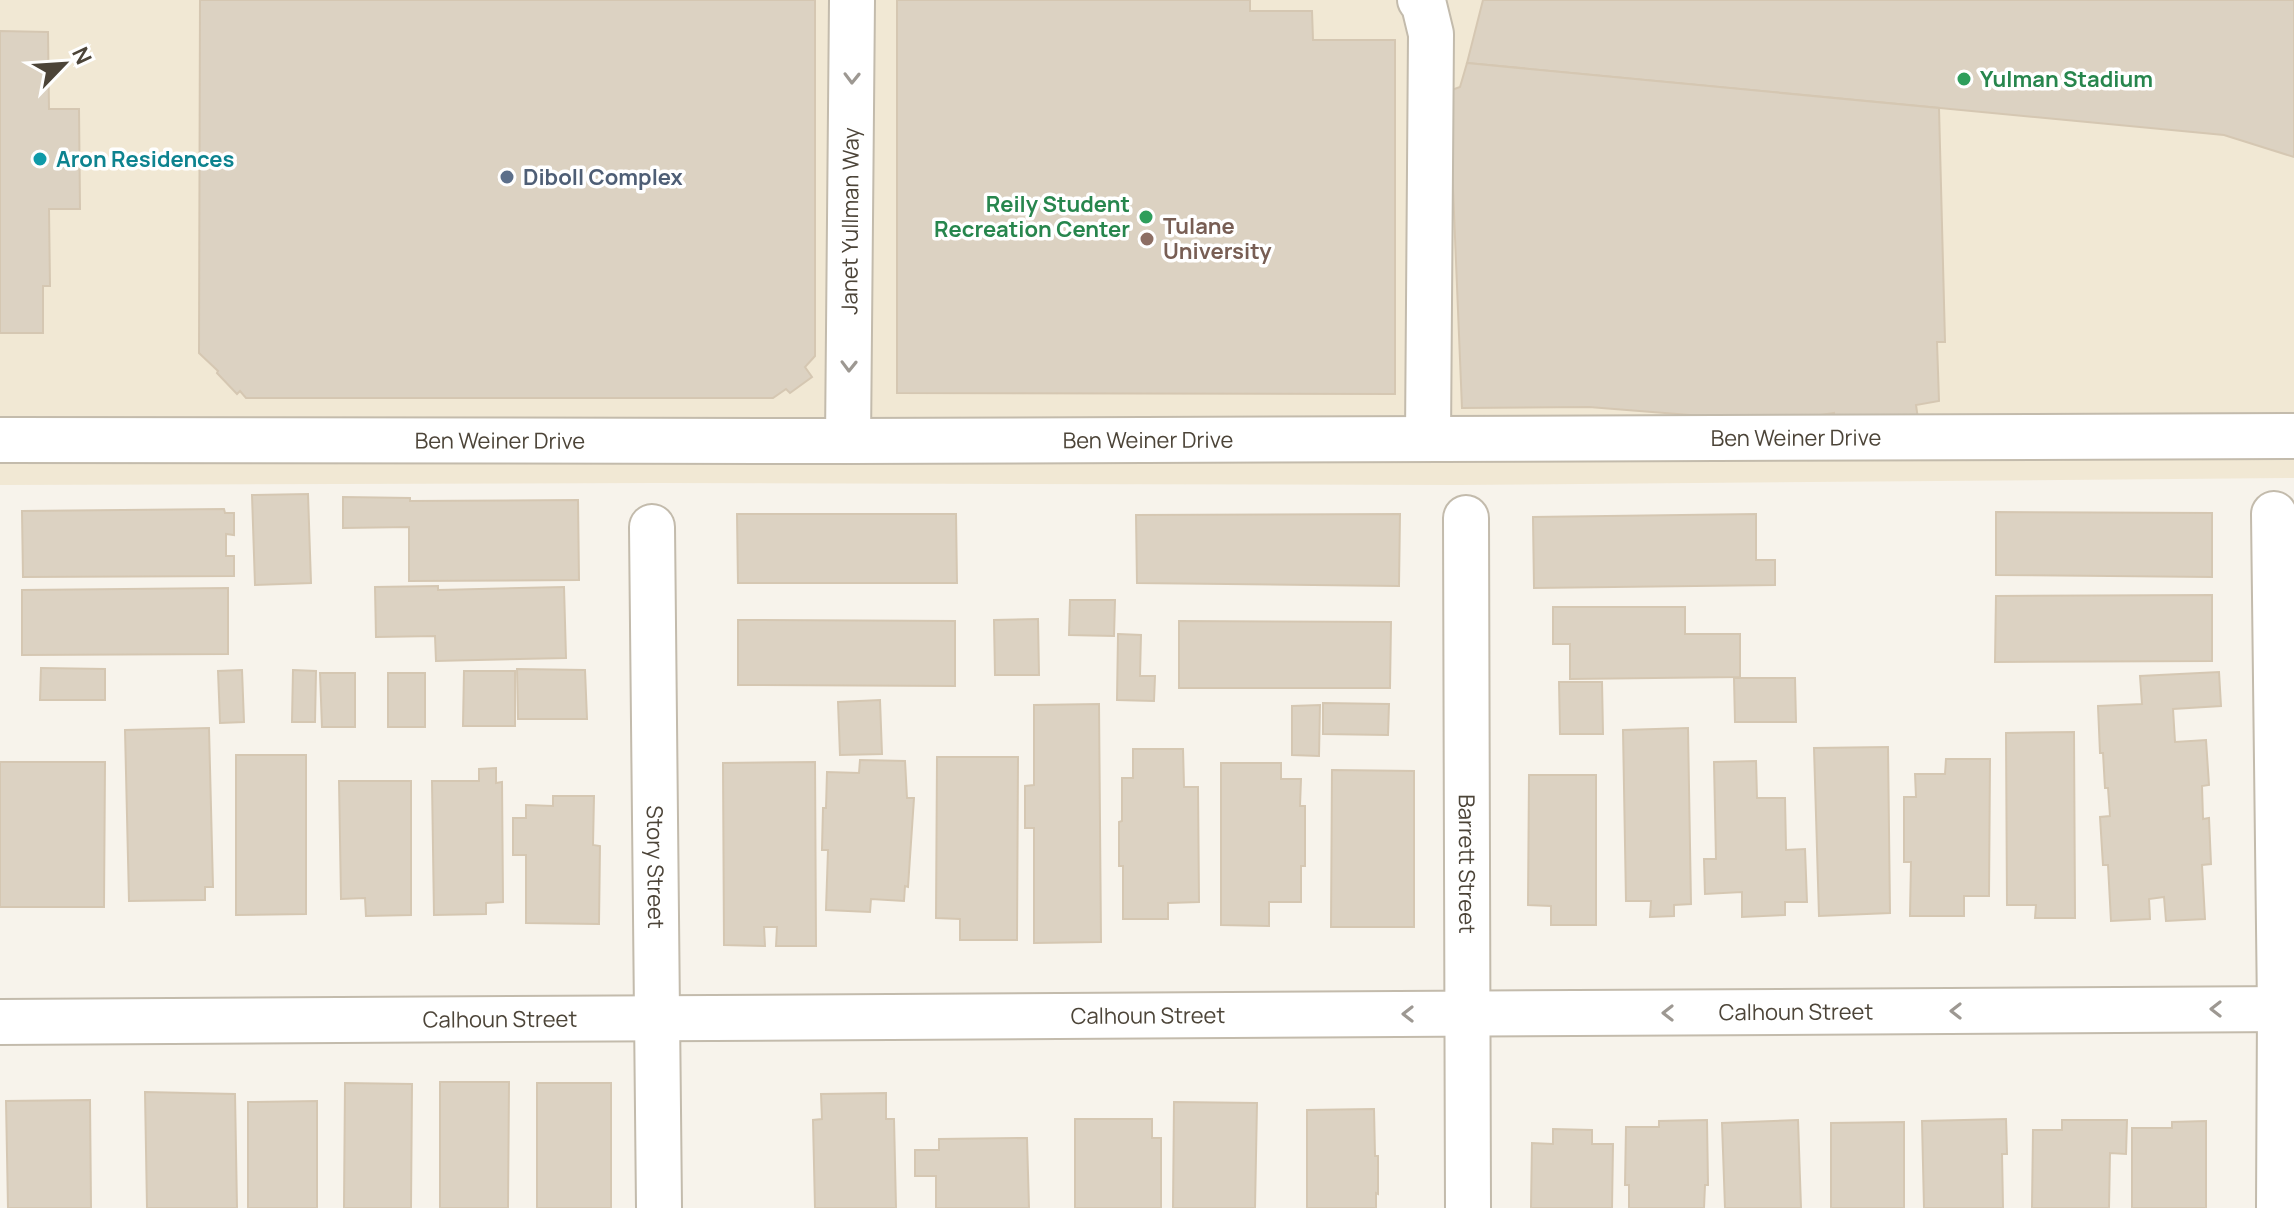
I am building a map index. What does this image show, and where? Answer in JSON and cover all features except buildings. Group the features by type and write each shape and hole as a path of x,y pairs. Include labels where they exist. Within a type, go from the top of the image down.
{"street":[{"name":"Janet Yullman Way","path":"848,441 852,0"},
{"path":"1420,0 1431,34 1428,438"},
{"name":"Ben Weiner Drive","path":"0,440 848,441 2294,436"},
{"path":"2274,514 2287,1009 2279,1208"},
{"name":"Barrett Street","path":"1466,518 1468,1208"},
{"name":"Story Street","path":"652,527 659,1208"},
{"name":"Calhoun Street","path":"0,1022 2287,1009"}],"shaded area":[{"name":"Tulane University","path":"0,0 2294,0 2294,478 1458,485 0,485"}],"place":[{"name":"Yulman Stadium","path":"1964,79"},
{"name":"Aron Residences","path":"40,159"},
{"name":"Diboll Complex","path":"507,177"},
{"name":"Reily Student Recreation Center","path":"1146,217"},
{"name":"Tulane University","path":"1147,239"}]}
